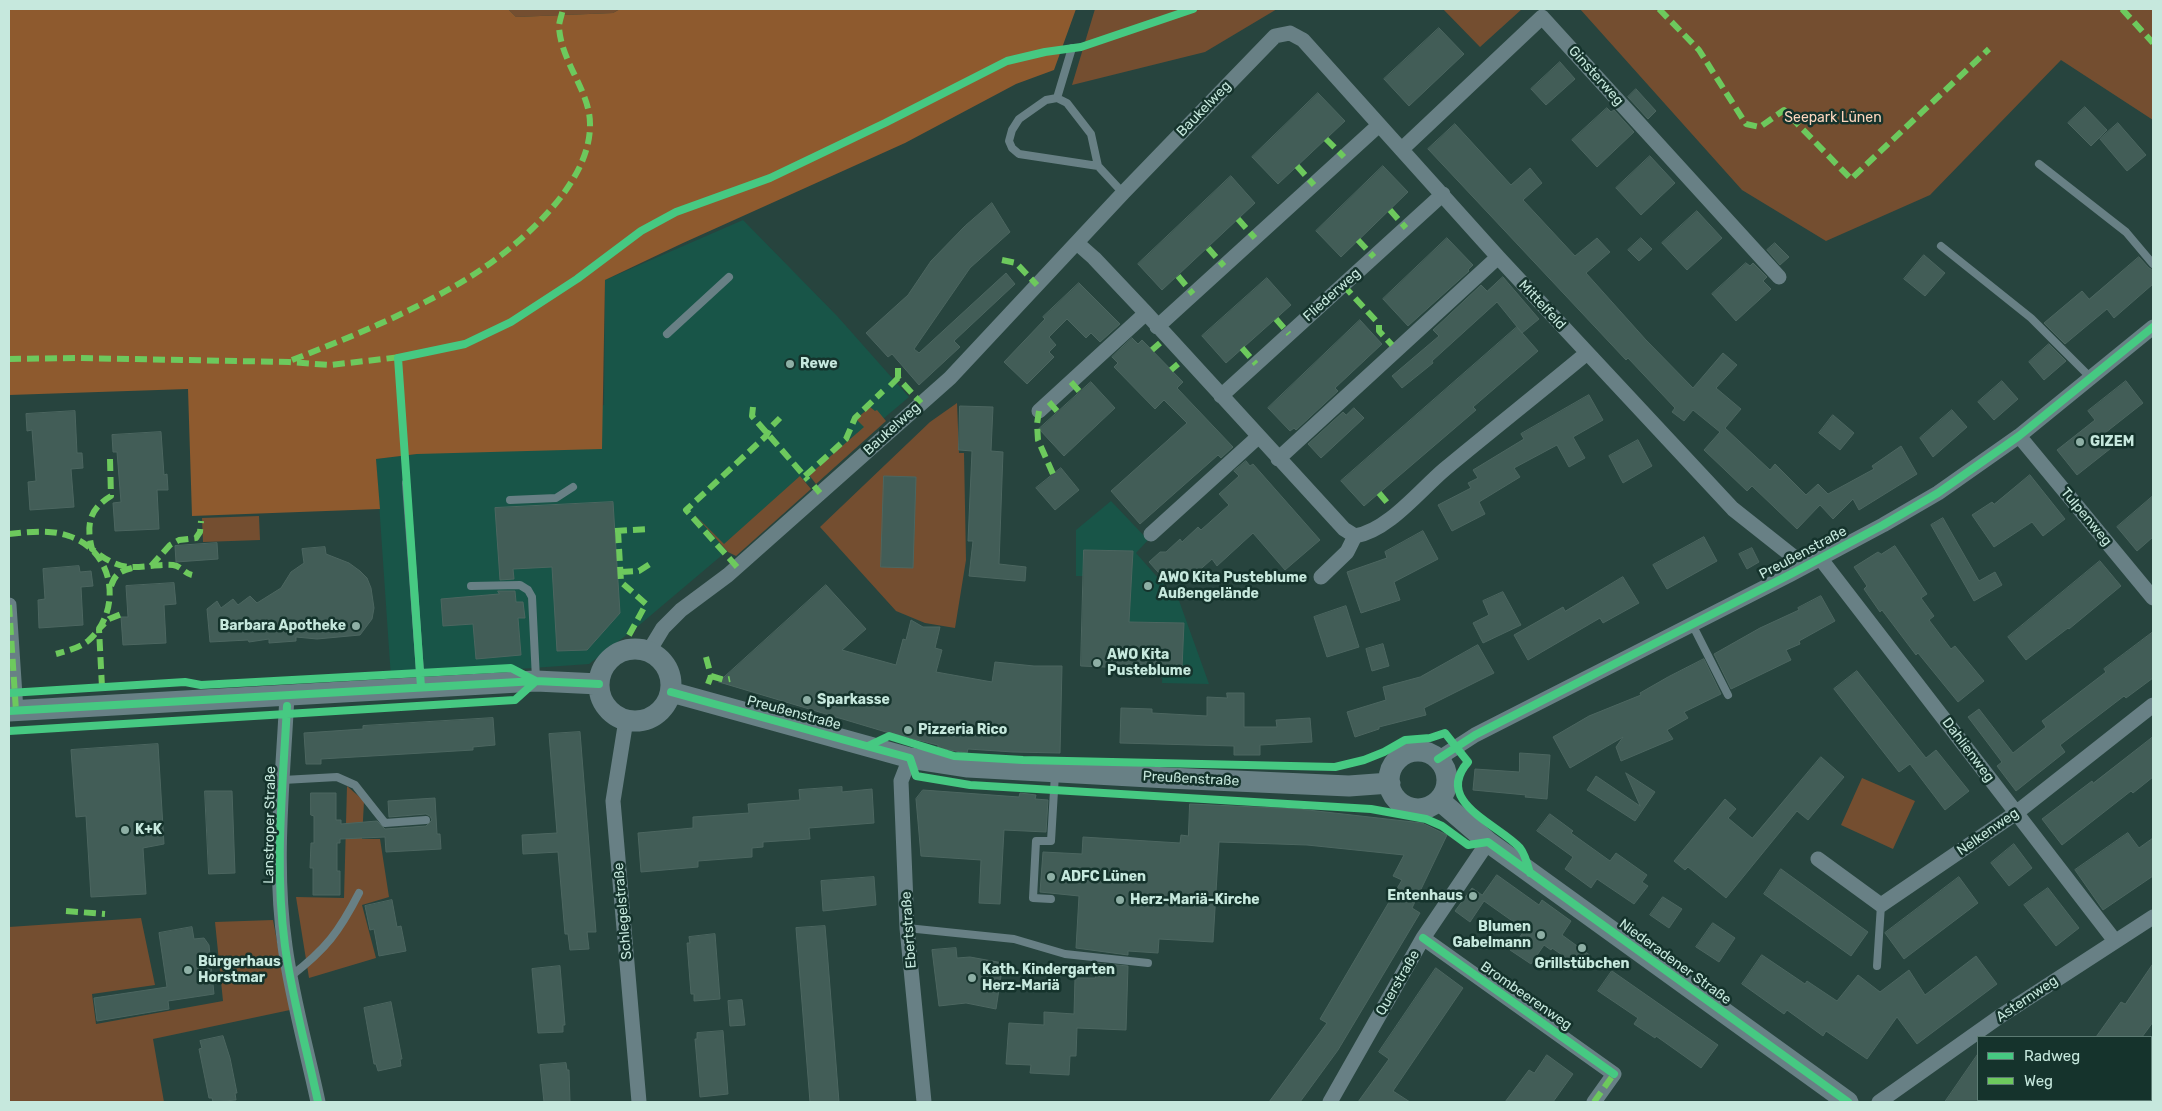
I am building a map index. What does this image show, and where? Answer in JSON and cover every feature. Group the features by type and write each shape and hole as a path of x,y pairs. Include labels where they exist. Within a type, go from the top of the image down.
{"street":[{"name":"Ginsterweg","path":"1402,149 1542,17 1779,278"},
{"name":"Mittelfeld","path":"1290,33 1303,40 1498,257 1733,509 1805,566"},
{"name":"Baukelweg","path":"649,651 663,628 682,610 728,575 950,378 1123,193 1275,36 1290,33"},
{"path":"1157,327 1379,125"},
{"name":"Fliederweg","path":"1221,396 1443,194"},
{"path":"1076,243 1094,258 1278,459 1344,529 1354,536 1366,534 1391,517 1444,470 1587,354"},
{"path":"1278,459 1498,257"},
{"path":"1039,411 1146,314"},
{"name":"Preußenstraße","path":"1438,759 1475,734 1805,566 1883,525 1938,492 2019,436 2153,327"},
{"name":"Tulpenweg","path":"2019,436 2153,598"},
{"path":"1151,534 1258,437"},
{"path":"1321,577 1347,552 1354,536"},
{"name":"Dahlienweg","path":"1820,558 2115,941"},
{"path":"9,605 12,711 536,681 599,684"},
{"path":"638,648 649,651 660,658 668,667 672,680 671,692 667,703 655,716 638,721 626,720 615,715 606,707 600,696 601,672 606,662 615,654 626,649 638,648"},
{"name":"Preußenstraße","path":"671,692 910,758 968,767 1349,786 1390,783"},
{"name":"Lanstroper Straße","path":"288,695 280,825 282,916 285,946 318,1102"},
{"name":"Nelkenweg","path":"1881,905 2016,813 2153,705"},
{"name":"Schlegelstraße","path":"626,720 614,802 639,1102"},
{"path":"1420,751 1430,753 1438,759 1446,772 1447,779 1446,787 1438,800 1430,806 1420,808 1409,807 1400,802 1393,793 1390,773 1394,764 1401,756 1410,752 1420,751"},
{"name":"Ebertstraße","path":"910,758 901,781 907,928 924,1102"},
{"name":"Niederadener Straße","path":"1438,800 1488,842 1848,1102"},
{"name":"Querstraße","path":"1330,1102 1423,938 1488,842"},
{"path":"1818,859 1881,905"},
{"name":"Asternweg","path":"1879,1102 1999,1017 2153,917"},
{"name":"Brombeerenweg","path":"1423,938 1614,1074 1594,1102"}],"lane":[{"path":"1057,98 1072,48"},
{"path":"1098,166 1019,154 1012,148 1009,141 1012,130 1019,119 1046,100 1057,98 1068,104 1091,134 1098,166 1123,193"},
{"path":"2039,164 2126,232 2153,264"},
{"path":"1941,246 2031,318 2091,378"},
{"path":"667,334 729,277"},
{"path":"406,482 421,687"},
{"path":"510,500 556,498 573,487"},
{"path":"471,586 520,585 528,590 532,597 536,681"},
{"path":"1692,624 1728,695"},
{"path":"1051,899 1033,898 1036,841 1051,841 1055,772"},
{"path":"282,780 337,777 355,785 385,823 426,820"},
{"path":"291,976 334,938 359,892"},
{"path":"1877,966 1881,905"},
{"path":"907,928 1014,939 1064,954 1148,963"}],"shaded area":[{"path":"9,9 508,9 516,17 613,13 620,9 1076,9 1054,70 1016,84 905,143 605,280 602,449 417,454 376,459 380,509 192,516 188,389 9,395"},
{"path":"743,220 838,317 909,397 637,627 589,664 391,678 376,459 417,454 604,405 605,280"},
{"name":"AWO Kita Pusteblume Außengelände","path":"1111,501 1148,540 1136,553 1174,596 1177,595 1209,684 1162,683 1163,667 1182,667 1183,623 1129,622 1133,551 1084,550 1083,576 1076,576 1076,530"}],"green space":[{"path":"508,9 620,9 613,13 516,17"},
{"path":"1095,9 1277,9 1205,52 1072,85"},
{"path":"1443,9 1522,9 1480,47"},
{"name":"Seepark Lünen","path":"1580,9 2153,9 2153,120 2061,60 1930,195 1826,241 1742,190"},
{"path":"957,403 959,453 964,453 966,560 955,628 925,623 896,611 820,527 930,422"},
{"path":"870,407 875,411 877,410 886,421 816,484 809,475 864,427 856,419"},
{"path":"800,476 811,489 736,556 728,552 694,514 724,544"},
{"path":"259,516 260,540 203,542 202,518"},
{"path":"1862,778 1915,801 1893,849 1841,825"},
{"path":"347,786 364,801 362,839 380,839 389,897 362,905 376,958 309,978 296,897 344,898"},
{"path":"141,918 155,985 92,994 96,1024 223,1001 215,922 273,920 290,1010 153,1039 164,1102 9,1102 9,927"}],"building":[{"path":"1439,28 1464,54 1409,106 1384,79"},
{"path":"1560,62 1575,79 1546,105 1531,89"},
{"path":"1636,89 1656,111 1648,119 1628,97"},
{"path":"1318,93 1345,121 1278,184 1252,157"},
{"path":"2085,107 2107,130 2091,146 2068,123"},
{"path":"1607,108 1611,112 1614,110 1634,132 1597,167 1572,140"},
{"path":"2118,123 2146,155 2127,171 2100,139"},
{"path":"1455,124 1511,185 1530,168 1542,183 1523,200 1575,256 1597,238 1610,252 1586,273 1646,340 1693,388 1723,353 1737,365 1716,388 1741,409 1725,428 1770,470 1775,464 1806,495 1818,484 1828,494 1874,469 1872,466 1901,446 1917,474 1859,510 1853,499 1833,519 1820,505 1797,529 1752,486 1747,491 1704,450 1720,432 1693,410 1684,421 1672,412 1675,408 1628,358 1626,360 1428,149"},
{"path":"1650,156 1675,183 1641,215 1616,188"},
{"path":"1383,166 1408,192 1341,257 1316,231"},
{"path":"1231,176 1255,203 1162,290 1138,264"},
{"path":"992,203 1010,232 970,268 914,349 919,353 1006,273 1015,284 954,341 960,347 919,385 892,354 888,357 866,333 908,295 931,261 965,226"},
{"path":"1697,211 1722,238 1687,270 1662,243"},
{"path":"1447,238 1473,265 1469,271 1408,326 1383,299"},
{"path":"1641,238 1652,249 1639,261 1628,250"},
{"path":"1775,243 1789,257 1780,265 1767,250"},
{"path":"1924,255 1945,273 1925,296 1904,279"},
{"path":"2139,257 2153,270 2153,284 2114,318 2107,309 2065,344 2044,323 2082,291 2089,299"},
{"path":"1746,263 1750,266 1753,263 1767,277 1763,281 1771,289 1736,321 1712,294"},
{"path":"1503,277 1539,319 1522,333 1497,302 1432,361 1433,363 1402,388 1392,376 1439,336 1433,330 1481,285 1487,291"},
{"path":"1267,278 1291,305 1226,363 1202,336"},
{"path":"1079,283 1120,324 1100,342 1091,333 1086,338 1067,319 1049,337 1056,345 1049,352 1054,357 1027,384 1004,362 1045,319 1043,317"},
{"path":"1360,320 1382,344 1335,388 1338,391 1296,430 1294,428 1290,431 1268,408"},
{"path":"1517,327 1538,351 1473,407 1476,410 1364,506 1341,481"},
{"path":"1132,338 1138,344 1142,340 1183,382 1177,388 1233,447 1221,458 1218,455 1140,524 1111,491 1187,423 1164,400 1155,409 1114,367 1118,363 1112,357"},
{"path":"2049,344 2066,361 2044,380 2029,362"},
{"path":"2002,381 2018,399 1994,420 1978,402"},
{"path":"2126,381 2143,403 2105,433 2115,445 2077,475 2057,450 2095,420 2088,411"},
{"path":"1091,382 1115,408 1064,456 1039,429"},
{"path":"1589,395 1603,420 1573,437 1585,458 1569,467 1557,445 1514,468 1520,477 1479,502 1485,514 1452,531 1438,505 1471,488 1468,483 1478,478 1473,470 1524,439 1521,434"},
{"path":"960,406 993,407 991,451 1003,452 999,564 1026,567 1025,581 969,576 973,541 968,541 972,451 959,450"},
{"path":"1354,408 1364,418 1321,458 1308,444 1343,412 1346,415"},
{"path":"1952,410 1967,427 1933,457 1920,438"},
{"path":"75,411 77,453 82,453 83,468 71,469 74,507 30,510 28,482 36,481 32,430 27,431 26,414"},
{"path":"1833,415 1854,433 1840,450 1819,433"},
{"path":"161,432 164,475 167,474 168,490 157,490 159,529 115,531 113,503 121,502 117,452 113,452 112,435"},
{"path":"1638,440 1652,466 1623,483 1609,456"},
{"path":"1246,461 1250,466 1253,464 1320,540 1285,570 1253,533 1217,566 1212,559 1186,582 1177,572 1166,581 1149,562 1160,552 1166,552 1180,539 1182,542 1198,527 1201,530 1229,505 1219,494 1239,476 1234,471"},
{"path":"1061,468 1079,490 1055,510 1036,488"},
{"path":"2030,475 2065,519 2043,536 2032,522 1994,547 1972,515 1992,502 1994,504"},
{"path":"884,476 916,477 913,568 881,567"},
{"path":"2153,496 2153,537 2137,551 2117,527"},
{"path":"613,502 620,613 587,650 557,651 552,567 513,569 514,579 500,580 495,508"},
{"path":"1943,518 1979,581 1995,572 2002,585 1974,601 1931,525"},
{"path":"1423,531 1438,559 1394,582 1400,600 1361,613 1347,572 1387,558 1385,552"},
{"path":"1704,537 1717,561 1667,589 1653,565"},
{"path":"217,543 218,559 176,562 175,546"},
{"path":"1895,546 1927,594 1921,598 1934,616 1929,620 1951,649 1955,646 1984,681 1958,702 1918,653 1916,655 1882,610 1880,612 1864,589 1867,586 1854,567 1878,552 1881,554"},
{"path":"325,547 326,554 349,563 360,571 367,578 371,588 374,608 372,619 360,635 317,639 296,637 296,641 269,643 269,639 249,642 248,640 210,642 207,609 217,601 221,608 233,599 238,605 250,596 257,603 281,588 291,572 304,563 302,549"},
{"path":"1752,548 1759,562 1747,569 1739,554"},
{"path":"1084,550 1133,551 1129,622 1184,623 1182,668 1127,664 1127,668 1081,666"},
{"path":"2100,561 2121,586 2069,629 2026,660 2008,637"},
{"path":"79,566 80,572 91,571 93,586 81,587 83,625 39,628 38,600 45,599 43,569"},
{"path":"1623,577 1639,603 1603,623 1600,618 1528,660 1514,635 1563,607 1565,611"},
{"path":"174,583 176,604 164,605 166,643 123,645 121,617 128,617 126,586"},
{"path":"826,585 866,629 842,650 896,665 903,639 906,640 911,620 923,627 940,627 935,648 942,650 936,672 992,682 995,662 1034,666 1062,666 1060,753 968,749 967,753 938,748 938,745 886,732 719,682"},
{"path":"498,591 515,591 516,602 523,602 525,618 518,618 521,655 476,659 473,624 443,626 441,599 499,594"},
{"path":"1503,592 1521,625 1483,643 1473,623 1489,615 1483,601"},
{"path":"1821,596 1835,621 1799,641 1800,644 1786,650 1791,660 1731,689 1714,654 1760,628 1799,610 1798,608"},
{"path":"1346,606 1359,647 1327,657 1314,617"},
{"path":"2153,632 2153,678 2126,698 2124,696 2060,745 2065,752 2016,791 1997,766 2002,762 1968,717 1979,709 2013,753 2046,727 2042,721 2106,672 2104,669"},
{"path":"1383,644 1389,666 1372,671 1366,649"},
{"path":"1478,645 1494,673 1424,708 1426,715 1379,727 1379,729 1355,737 1347,712 1386,700 1383,687 1420,677"},
{"path":"1704,659 1721,694 1684,712 1688,718 1667,730 1673,739 1621,761 1616,747 1623,737 1570,768 1553,737 1589,716 1641,695 1640,693 1668,677"},
{"path":"1857,671 1926,758 1936,750 1969,791 1945,810 1910,764 1899,772 1834,689"},
{"path":"1227,693 1244,693 1244,727 1277,727 1276,720 1310,718 1312,742 1260,745 1260,755 1234,755 1234,746 1120,743 1121,708 1152,709 1152,713 1207,716 1207,697 1227,698"},
{"path":"493,718 495,745 473,747 473,750 321,759 321,764 306,764 304,733 363,729 363,726"},
{"path":"580,732 596,932 587,932 589,949 570,950 568,934 565,934 558,852 523,854 522,835 557,833 549,734"},
{"path":"2153,737 2153,777 2133,793 2131,791 2062,845 2042,819"},
{"name":"K+K","path":"158,744 164,844 143,848 146,894 91,897 86,816 76,817 71,750"},
{"path":"1520,753 1550,755 1547,799 1473,790 1475,769 1519,772"},
{"path":"1821,757 1844,777 1808,820 1797,811 1726,898 1688,867 1685,870 1674,861 1725,799 1736,809 1728,818 1752,838"},
{"path":"1626,773 1655,792 1635,821 1587,790 1596,776 1640,806"},
{"path":"842,787 842,792 872,789 874,823 809,828 810,839 763,842 763,847 752,848 752,857 698,861 698,867 641,872 638,833 693,828 693,817 749,813 748,804 800,800 799,790"},
{"path":"923,790 1019,797 1020,793 1036,795 1035,799 1048,800 1046,832 1004,830 1000,904 979,903 981,860 921,856 916,799"},
{"path":"205,791 232,791 235,873 209,874"},
{"path":"311,793 336,793 336,820 341,820 341,824 377,821 385,829 426,826 432,820 426,814 389,817 388,801 435,798 437,834 440,834 441,849 386,852 385,837 340,839 340,843 337,843 337,871 340,871 340,895 313,895 313,868 310,868 311,843 314,843 314,816 311,815"},
{"path":"1190,804 1299,809 1422,823 1447,835 1412,908 1420,913 1338,1050 1300,1102 1269,1102 1327,1023 1320,1019 1402,880 1393,876 1404,855 1307,845 1219,842 1213,942 1159,939 1158,953 1128,951 1128,955 1076,948 1079,896 1040,892 1043,852 1082,854 1083,837 1180,843 1181,835 1188,836"},
{"path":"1550,814 1573,831 1571,833 1610,861 1616,853 1647,875 1642,882 1648,886 1634,904 1597,879 1591,888 1565,869 1573,857 1537,831"},
{"path":"2128,833 2139,848 2153,838 2153,876 2103,910 2075,870"},
{"path":"2014,844 2032,868 2009,886 1991,863"},
{"path":"1781,869 1868,932 1851,956 1764,894"},
{"path":"1497,875 1539,905 1542,900 1571,921 1562,935 1591,956 1581,968 1552,948 1551,950 1544,945 1531,964 1510,950 1525,930 1484,901 1470,922 1455,911 1472,888 1482,895"},
{"path":"874,877 876,905 823,911 821,881"},
{"path":"1959,877 1978,903 1904,959 1885,933"},
{"path":"2048,888 2079,928 2056,946 2024,905"},
{"path":"1663,897 1682,909 1669,928 1650,915"},
{"path":"392,900 397,927 401,926 406,951 379,956 374,929 370,930 365,906"},
{"path":"1713,923 1735,938 1719,962 1696,947"},
{"path":"825,926 839,1102 810,1102 796,928"},
{"name":"Bürgerhaus Horstmar","path":"192,927 194,939 204,938 209,945 214,994 168,1001 169,1009 97,1021 94,998 167,987 159,933"},
{"path":"715,934 720,999 694,1001 694,994 691,994 687,943 690,943 689,937"},
{"name":"Kath. Kindergarten Herz-Mariä","path":"956,948 957,958 970,957 1003,963 996,1009 966,1003 939,1006 932,950"},
{"path":"1762,955 1805,984 1807,981 1837,1001 1858,975 1880,992 1909,970 1925,995 1976,956 1997,984 1917,1044 1897,1017 1867,1059 1826,1031 1823,1036 1787,1010 1784,1014 1742,984"},
{"path":"1095,963 1128,966 1126,1030 1077,1028 1076,1056 1070,1056 1069,1075 1030,1073 1031,1065 1006,1064 1009,1023 1044,1025 1044,1012 1074,1014 1075,978 1095,978"},
{"path":"2153,964 2153,1022 2143,1036 2097,1036 2121,1002 2125,1004"},
{"path":"560,966 565,1025 563,1025 563,1032 538,1033 532,969"},
{"path":"1436,968 1463,988 1393,1091 1410,1102 1358,1102 1389,1059 1379,1052"},
{"path":"1612,971 1718,1045 1701,1068 1656,1036 1655,1038 1634,1024 1638,1018 1598,991"},
{"path":"742,1000 745,1025 730,1026 728,1001"},
{"path":"391,1002 402,1059 400,1059 401,1066 378,1071 376,1064 374,1064 364,1008"},
{"path":"723,1031 728,1094 700,1097 695,1039 697,1039 697,1033"},
{"path":"223,1036 230,1058 237,1093 235,1093 236,1100 213,1102 212,1098 209,1098 199,1049 202,1048 200,1041"},
{"path":"1547,1055 1573,1074 1553,1102 1505,1102 1529,1070 1534,1073"},
{"path":"1977,1055 1978,1102 1945,1102"},
{"path":"566,1063 567,1070 569,1070 570,1102 544,1102 540,1065"}],"marked path":[{"path":"292,360 378,325 460,283 502,255 524,236 563,195 577,172 587,148 590,124 589,112 581,88 561,40 559,25 563,9"},
{"path":"1659,9 1699,50 1746,124 1760,127 1784,110 1851,179 1989,49"},
{"path":"2122,9 2153,43"},
{"path":"1326,139 1344,157"},
{"path":"1297,166 1314,185"},
{"path":"1390,210 1406,228"},
{"path":"1238,219 1255,238"},
{"path":"1358,240 1374,257"},
{"path":"1208,248 1224,266"},
{"path":"1002,260 1016,263 1037,285"},
{"path":"1178,276 1193,294"},
{"path":"1343,285 1379,324 1379,331 1392,345"},
{"path":"1276,319 1289,334"},
{"path":"1152,350 1160,343"},
{"path":"1242,348 1256,364"},
{"path":"9,359 77,358 289,362 330,365 401,357"},
{"path":"1171,370 1178,364"},
{"path":"898,368 898,378 921,403"},
{"path":"890,386 898,378"},
{"path":"1071,382 1080,392"},
{"path":"805,476 846,439 855,418 883,391"},
{"path":"1049,402 1058,412"},
{"path":"753,407 752,416 808,480"},
{"path":"1039,411 1037,424 1038,440 1053,474"},
{"path":"737,567 686,510 766,436 771,427 780,418"},
{"path":"110,459 111,496 98,506 91,518 89,532 92,549 106,559 122,566 173,565 192,575"},
{"path":"814,486 820,493"},
{"path":"1379,493 1390,506"},
{"path":"151,566 170,545 179,540 196,538 200,532 201,521"},
{"path":"615,531 649,529"},
{"path":"618,531 621,582 646,604 628,637"},
{"path":"9,534 47,532 69,536 84,544 96,555 104,568 109,583 109,599 106,614 99,628 88,641 73,649 56,654"},
{"path":"621,572 639,571 650,564"},
{"path":"111,586 118,574 132,568"},
{"path":"9,605 16,711"},
{"path":"102,687 99,629 109,619 124,613"},
{"path":"706,657 711,676 708,684"},
{"path":"711,676 725,680 730,679"},
{"path":"66,911 105,914"},
{"path":"1594,1102 1614,1074 1612,1072"}],"cycle path":[{"path":"421,687 398,358 465,344 511,322 577,279 641,231 676,212 770,178 885,123 1007,61 1045,52 1081,47 1193,9"},
{"path":"1438,759 1475,735 1791,574 1938,493 2019,436 2153,327"},
{"path":"9,693 185,682 201,685 511,668 536,681"},
{"path":"9,711 536,681 599,684"},
{"path":"9,731 515,700 536,681"},
{"path":"671,692 910,758 916,776 970,785 1371,809 1426,819 1442,826 1468,845 1488,842 1848,1102"},
{"path":"287,706 280,826 282,916 292,985 318,1102"},
{"path":"868,746 889,736 954,756 1023,760 1335,767 1364,760 1384,752 1405,740 1430,738 1445,733 1468,762 1459,776 1458,789 1463,800 1473,811 1520,848 1530,873"},
{"path":"1423,938 1614,1074"}],"place":[{"name":"Rewe","path":"790,364"},
{"name":"GIZEM","path":"2080,442"},
{"name":"AWO Kita Pusteblume Außengelände","path":"1148,586"},
{"name":"Barbara Apotheke","path":"356,626"},
{"name":"AWO Kita Pusteblume","path":"1097,663"},
{"name":"Sparkasse","path":"807,700"},
{"name":"Pizzeria Rico","path":"908,730"},
{"name":"K+K","path":"125,830"},
{"name":"ADFC Lünen","path":"1051,877"},
{"name":"Entenhaus","path":"1473,896"},
{"name":"Herz-Mariä-Kirche","path":"1120,900"},
{"name":"Blumen Gabelmann","path":"1541,935"},
{"name":"Grillstübchen","path":"1582,948"},
{"name":"Bürgerhaus Horstmar","path":"188,970"},
{"name":"Kath. Kindergarten Herz-Mariä","path":"972,978"}]}
